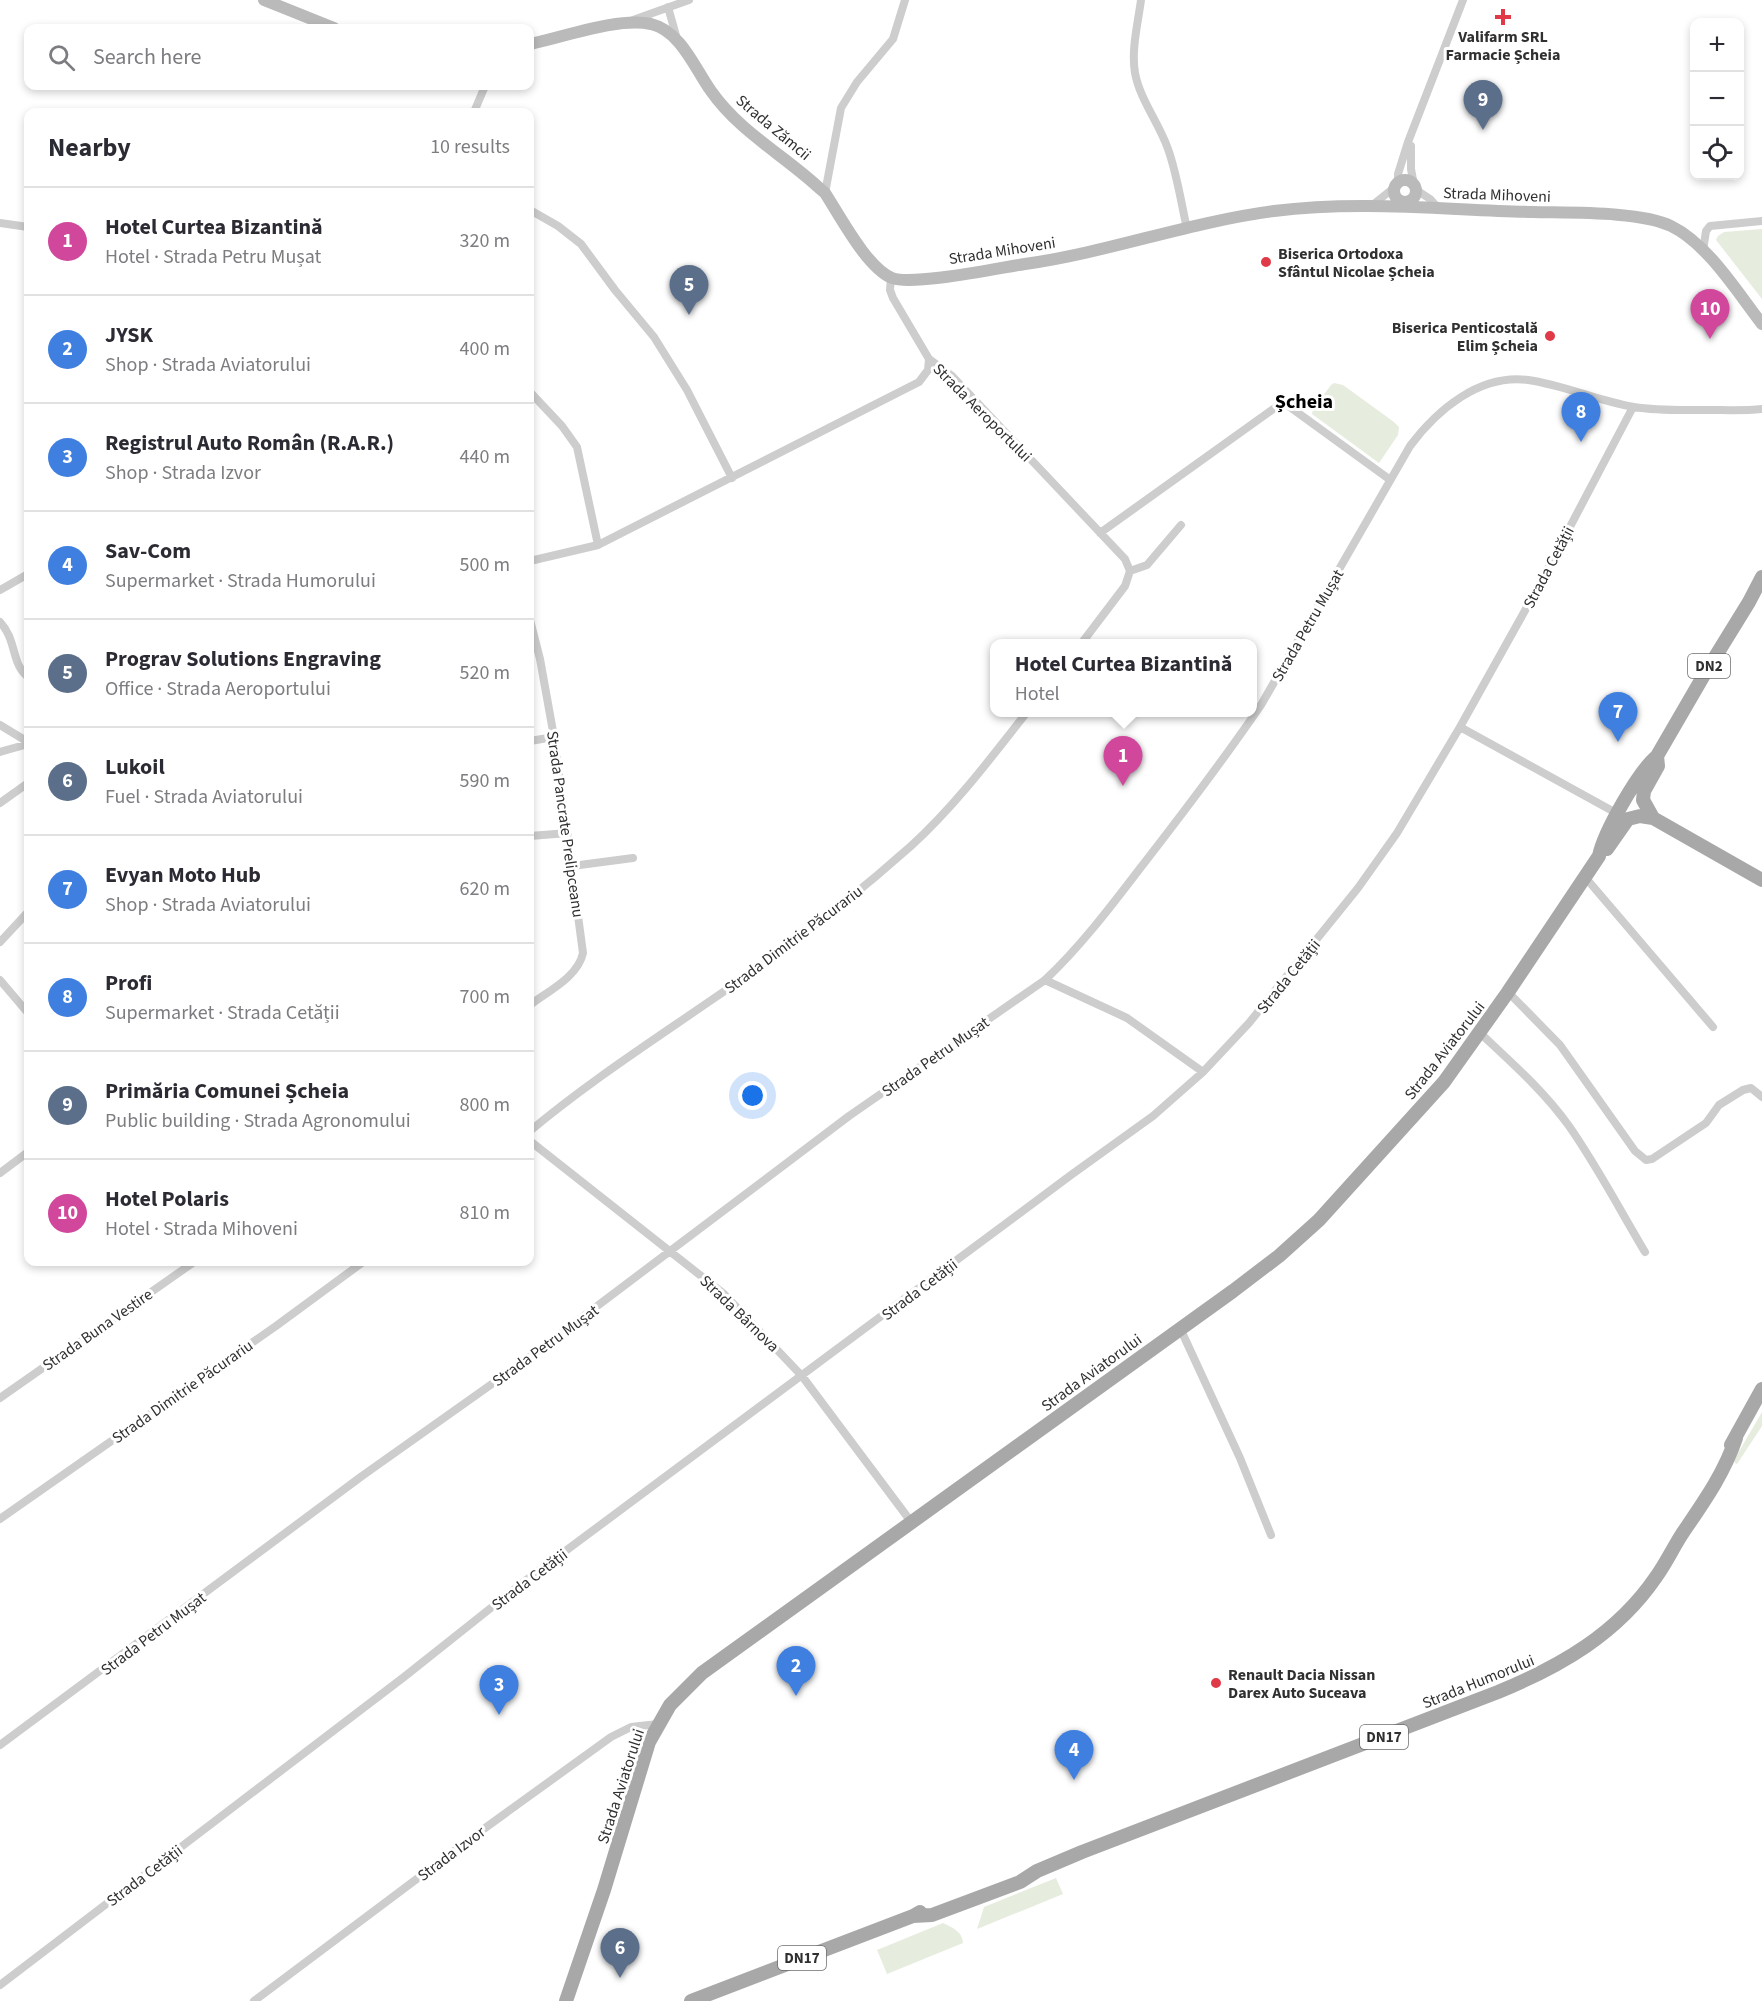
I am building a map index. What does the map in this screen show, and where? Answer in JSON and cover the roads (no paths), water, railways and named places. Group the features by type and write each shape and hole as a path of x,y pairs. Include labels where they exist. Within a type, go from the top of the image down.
{"main road":[{"path":"264,0 324,24"},
{"name":"Strada Zămcii","path":"534,43 624,23 652,24 661,28 678,42 712,92 738,122 810,178 825,193 868,258 878,269 891,277"},
{"path":"1405,180 1409,196 1394,194 1396,185 1405,180"},
{"name":"Strada Mihoveni","path":"891,277 916,279 1034,263 1115,247 1251,214 1276,210 1369,207 1409,196 1438,208 1645,217 1660,221 1682,232 1703,251 1762,324"},
{"name":"DN2","path":"1653,818 1643,800 1644,791 1658,766 1657,756 1762,577"},
{"name":"Strada Aviatorului","path":"566,2001 604,1890 649,1742 670,1705 702,1673 1256,1274 1319,1220 1444,1082 1480,1033 1599,856 1601,843 1647,764 1657,756"},
{"path":"1599,856 1608,849 1628,819 1640,816 1653,818 1762,880"},
{"name":"Strada Humorului","path":"691,2001 914,1916 926,1908 1017,1873 1037,1871 1498,1692 1548,1670 1593,1643 1628,1612 1656,1577 1682,1534 1693,1521 1724,1467 1736,1438 1762,1389"}],"street":[{"name":"Strada Zămcii","path":"624,23 689,0"},
{"path":"825,193 841,108 857,82 893,39 905,0"},
{"path":"1140,0 1135,71 1144,98 1168,150 1187,229"},
{"path":"1369,207 1396,185 1402,161 1463,0"},
{"path":"668,8 678,42"},
{"path":"476,108 483,90"},
{"path":"1412,134 1409,196 1430,199 1438,208"},
{"path":"534,212 558,226 581,244 654,338 687,390 732,478"},
{"path":"1703,251 1706,232 1710,226 1762,221"},
{"path":"0,223 24,226"},
{"path":"891,277 890,290 893,298 929,359"},
{"name":"Strada Aeroportului","path":"534,560 598,545 732,478 919,382 928,370 929,359"},
{"name":"Strada Aeroportului","path":"929,359 952,376 1125,559 1131,571"},
{"name":"Strada Petru Mușat","path":"1257,711 1389,479 1410,446 1431,420 1448,405 1479,388 1503,381 1527,380 1634,407 1658,410 1762,409"},
{"path":"534,396 578,447 598,545"},
{"path":"1100,533 1283,402 1389,479"},
{"name":"Strada Cetății","path":"0,1985 404,1677 521,1584 802,1377 1071,1174 1153,1116 1203,1072 1249,1023 1358,888 1397,832 1460,727 1542,580 1634,407"},
{"path":"1085,639 1125,586 1131,571 1147,565 1181,525"},
{"path":"0,590 24,576"},
{"path":"0,622 8,631 19,668 24,674"},
{"name":"Strada Pancrate Prelipceanu","path":"534,635 554,737 583,946 582,961 573,973 534,1002"},
{"name":"Strada Dimitrie Păcurariu","path":"534,1128 636,1052 789,945 880,873 943,813 1023,717"},
{"name":"Strada Petru Mușat","path":"0,1745 362,1476 523,1362 849,1116 1045,980 1116,900 1253,717"},
{"path":"0,726 24,741"},
{"path":"1460,727 1618,814"},
{"path":"534,740 554,737"},
{"path":"0,752 24,744"},
{"path":"0,803 24,786"},
{"path":"534,836 568,833"},
{"path":"572,866 633,858"},
{"path":"1585,877 1713,1027"},
{"path":"0,942 24,916"},
{"path":"0,980 24,1008"},
{"path":"1045,980 1127,1018 1203,1072"},
{"path":"1508,993 1560,1046 1635,1151 1646,1160 1652,1159 1706,1123 1719,1105 1743,1090 1751,1088 1762,1097"},
{"path":"1480,1033 1550,1102 1569,1126 1645,1252"},
{"name":"Strada Bârnova","path":"534,1144 724,1294 802,1377 912,1523"},
{"path":"0,1173 24,1155"},
{"name":"Strada Buna Vestire","path":"0,1398 188,1266"},
{"name":"Strada Dimitrie Păcurariu","path":"0,1519 276,1326 358,1266"},
{"path":"1180,1328 1240,1458 1271,1535"},
{"name":"Strada Izvor","path":"255,2001 474,1836 611,1737 631,1727 658,1724"}],"place":[{"name":"Valifarm SRL Farmacie Șcheia","path":"1503,17"},
{"name":"Primăria Comunei Șcheia","path":"1483,130"},
{"name":"Biserica Ortodoxa Sfântul Nicolae Șcheia","path":"1266,262"},
{"name":"Prograv Solutions Engraving","path":"689,315"},
{"name":"Biserica Penticostală Elim Șcheia","path":"1550,336"},
{"name":"Hotel Polaris","path":"1710,339"},
{"name":"Profi","path":"1581,442"},
{"name":"Evyan Moto Hub","path":"1618,742"},
{"name":"Hotel Curtea Bizantină","path":"1123,786"},
{"name":"Renault Dacia Nissan Darex Auto Suceava","path":"1216,1683"},
{"name":"JYSK","path":"796,1696"},
{"name":"Registrul Auto Român (R.A.R.)","path":"499,1715"},
{"name":"Sav-Com","path":"1074,1780"},
{"name":"Lukoil","path":"620,1978"}],"district":[{"name":"Șcheia","path":"1304,401"}]}
